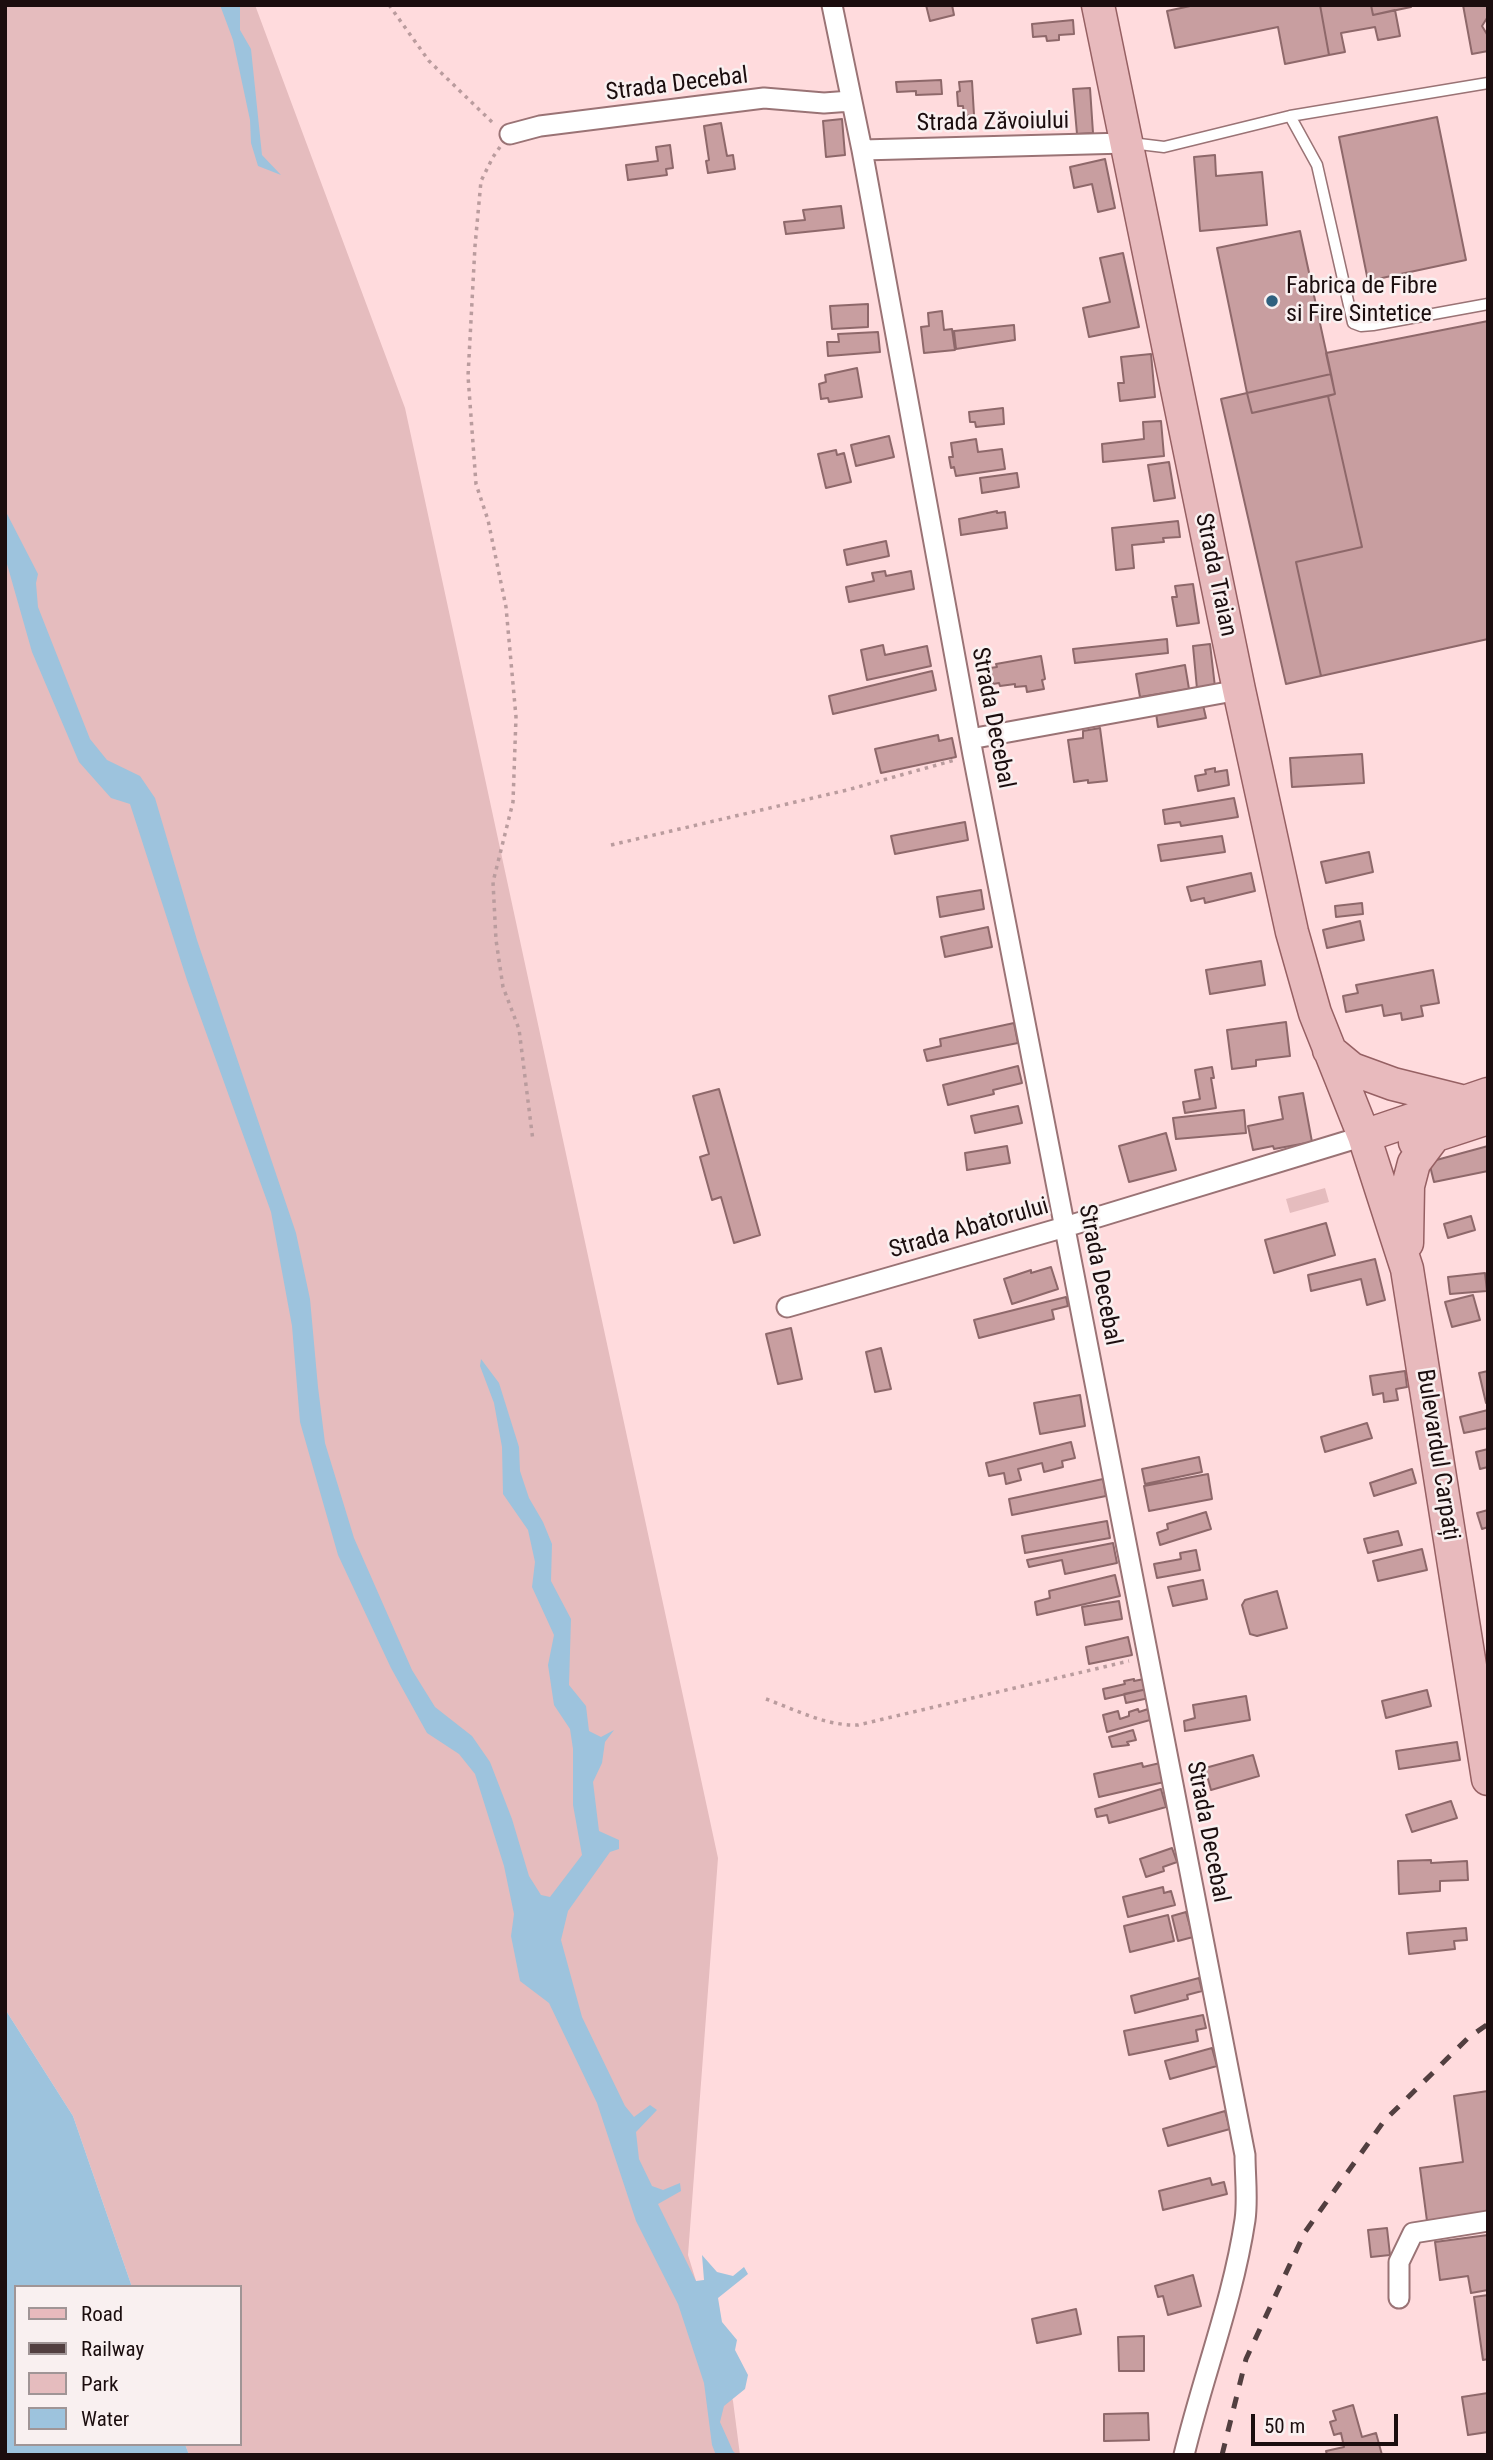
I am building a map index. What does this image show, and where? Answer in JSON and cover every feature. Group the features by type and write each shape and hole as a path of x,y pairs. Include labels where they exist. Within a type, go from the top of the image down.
{"main road":[{"name":"Strada Traian","path":"1101,7 1126,143 1294,943 1315,1013 1368,1146"},
{"path":"1329,1049 1352,1069 1478,1109"},
{"path":"1368,1146 1435,1135 1478,1109"},
{"path":"1368,1146 1478,1109"},
{"path":"1407,1269 1408,1186 1414,1163 1435,1135"},
{"name":"Bulevardul Carpați","path":"1368,1146 1407,1269 1474,1674 1488,1779"}],"street":[{"name":"Strada Decebal","path":"832,5 862,150 972,747 1245,2155 1245,2217 1232,2284 1184,2455"},
{"name":"Strada Decebal","path":"510,134 540,126 764,98 824,103 851,101"},
{"name":"Strada Zăvoiului","path":"862,150 1126,143"},
{"path":"972,747 1239,690"},
{"name":"Strada Abatorului","path":"788,1307 1065,1227 1368,1146"},
{"path":"1399,2298 1399,2262 1413,2233 1488,2221"}],"lane":[{"path":"1126,143 1164,148 1290,116 1488,83"},
{"path":"1290,116 1317,166 1353,323 1361,326 1373,325 1488,304"}],"path":[{"path":"389,5 429,61 497,127 510,134 493,157 481,181 468,376 476,484 488,520 506,607 516,717 513,802 493,882 496,940 503,987 519,1029 533,1140"},
{"path":"611,845 847,790 972,747"},
{"path":"766,1699 829,1722 858,1725 1148,1657"}],"green space":[{"path":"5,5 255,5 405,408 718,1858 688,2255 733,2401 740,2455 189,2455 186,2446 242,2446 242,2285 131,2285 73,2116 5,2009"},
{"path":"1325,1188 1329,1202 1290,1213 1286,1199"}],"water":[{"path":"220,5 240,5 240,30 251,49 262,155 281,175 258,166 251,143 250,120 233,40"},
{"path":"5,510 38,574 38,607 90,739 107,760 140,776 155,798 197,940 296,1233 310,1299 325,1443 354,1538 412,1670 435,1707 472,1736 490,1762 512,1819 529,1876 541,1895 550,1897 582,1855 573,1805 573,1749 570,1729 554,1705 548,1665 554,1635 532,1587 535,1562 528,1530 503,1494 502,1447 494,1403 480,1366 481,1359 499,1383 519,1447 520,1471 529,1498 552,1544 551,1581 571,1619 569,1685 586,1706 589,1731 601,1737 614,1730 605,1742 602,1763 593,1782 599,1831 619,1840 619,1849 610,1852 568,1911 561,1940 582,2017 625,2106 634,2117 650,2105 657,2110 636,2132 639,2159 652,2186 663,2190 680,2183 681,2191 658,2204 696,2281 704,2280 702,2255 717,2272 733,2276 744,2267 748,2274 718,2298 722,2322 737,2340 735,2350 748,2375 745,2389 724,2406 720,2422 737,2455 716,2455 712,2445 704,2383 678,2304 636,2221 597,2103 549,2003 520,1981 511,1936 514,1914 504,1866 475,1774 459,1754 427,1733 391,1668 338,1555 300,1422 292,1326 271,1212 187,980 130,804 111,798 79,762 32,652 5,557"},
{"path":"5,2009 73,2116 131,2285 14,2285 14,2446 186,2446 189,2455 5,2455"}],"building":[{"path":"926,5 952,5 954,15 930,21"},
{"path":"1195,5 1320,5 1329,55 1285,64 1278,27 1175,48 1167,11"},
{"path":"1320,5 1371,5 1373,15 1395,10 1400,36 1378,40 1375,27 1341,33 1345,52 1329,55"},
{"path":"1371,5 1410,5 1411,7 1373,15"},
{"path":"1463,5 1488,5 1488,51 1472,54"},
{"path":"1488,18 1488,36 1482,26"},
{"path":"1073,20 1074,34 1059,35 1059,40 1047,41 1046,36 1033,37 1032,24"},
{"path":"941,80 942,94 916,95 916,91 897,92 896,82"},
{"path":"972,81 974,115 964,116 963,106 958,106 959,82"},
{"path":"1090,88 1093,133 1077,134 1073,89"},
{"path":"1437,117 1466,260 1368,281 1339,137"},
{"path":"842,119 845,155 826,157 823,121"},
{"path":"721,123 727,156 733,155 735,169 708,173 704,126"},
{"path":"670,145 673,168 666,169 667,175 628,180 626,165 658,161 656,147"},
{"path":"1215,155 1216,176 1262,172 1267,225 1200,231 1194,157"},
{"path":"1105,159 1115,208 1098,212 1092,184 1074,188 1070,167"},
{"path":"841,206 844,228 786,234 784,222 805,220 803,210"},
{"name":"Fabrica de Fibre si Fire Sintetice","path":"1300,231 1331,374 1247,393 1217,248"},
{"path":"1123,253 1139,327 1089,337 1083,308 1110,302 1100,258"},
{"path":"868,304 868,327 832,329 830,306"},
{"path":"942,311 944,330 952,329 955,350 924,353 921,327 929,326 928,313"},
{"path":"1488,321 1488,639 1321,676 1296,562 1362,547 1328,396 1335,394 1326,353"},
{"path":"1014,325 1015,340 956,349 954,331"},
{"path":"878,332 880,352 828,356 827,342 839,342 838,334"},
{"path":"1151,354 1155,397 1120,401 1118,383 1124,383 1121,357"},
{"path":"857,368 862,397 829,402 828,398 821,399 819,384 826,382 825,375"},
{"path":"1331,374 1335,394 1252,413 1247,393"},
{"path":"1247,393 1252,413 1328,396 1362,547 1296,562 1321,676 1286,684 1221,399"},
{"path":"1003,408 1004,424 976,427 975,422 970,422 969,412"},
{"path":"1161,421 1164,456 1103,462 1102,444 1144,439 1143,422"},
{"path":"889,436 894,457 856,466 851,445"},
{"path":"976,439 978,452 1002,449 1005,469 956,476 949,457 953,457 951,443"},
{"path":"836,450 837,455 844,453 851,482 826,488 818,454"},
{"path":"1169,462 1175,498 1154,501 1148,465"},
{"path":"1017,473 1019,487 982,493 980,478"},
{"path":"997,511 1005,512 1007,528 961,535 959,519"},
{"path":"1178,521 1180,537 1163,538 1164,542 1132,545 1134,568 1116,570 1112,528"},
{"path":"886,541 889,556 847,565 844,550"},
{"path":"885,571 886,576 911,571 914,589 849,602 846,587 874,581 872,573"},
{"path":"1193,584 1199,623 1177,626 1172,597 1177,597 1175,586"},
{"path":"1167,639 1168,653 1075,663 1073,649"},
{"path":"1210,644 1215,687 1197,689 1193,646"},
{"path":"883,645 885,655 927,646 931,666 867,680 861,650"},
{"path":"1041,656 1044,689 1027,692 1026,686 993,684 990,668 997,667 996,664"},
{"path":"1185,665 1189,689 1140,697 1136,674"},
{"path":"932,671 936,690 833,714 829,696"},
{"path":"1203,705 1206,718 1158,727 1156,713"},
{"path":"1100,728 1107,781 1074,782 1068,740 1083,738 1083,731"},
{"path":"938,735 939,741 952,738 956,757 881,773 875,749"},
{"path":"1362,754 1364,783 1292,787 1290,758"},
{"path":"1215,768 1215,772 1227,770 1229,785 1198,791 1195,776 1206,774 1205,770"},
{"path":"1234,798 1238,817 1181,826 1180,822 1165,824 1163,810"},
{"path":"965,822 968,840 895,854 891,836"},
{"path":"1222,836 1225,852 1161,861 1158,845"},
{"path":"1369,852 1373,872 1326,883 1321,862"},
{"path":"1251,873 1255,891 1205,903 1204,898 1191,901 1187,887"},
{"path":"981,890 984,909 940,917 937,897"},
{"path":"1362,903 1363,914 1336,917 1335,906"},
{"path":"1360,921 1364,940 1327,948 1323,930"},
{"path":"988,927 992,947 945,957 941,937"},
{"path":"1261,961 1265,985 1210,994 1206,970"},
{"path":"1433,970 1439,1003 1421,1006 1423,1016 1402,1020 1401,1013 1384,1016 1382,1005 1346,1012 1343,996 1358,993 1356,985"},
{"path":"1286,1022 1290,1056 1256,1060 1256,1066 1232,1069 1227,1030"},
{"path":"1014,1023 1018,1043 927,1061 924,1050 941,1046 940,1039"},
{"path":"1018,1066 1022,1083 993,1090 994,1094 948,1105 943,1085"},
{"path":"1212,1067 1216,1108 1185,1113 1183,1102 1200,1099 1195,1070"},
{"path":"719,1089 760,1235 734,1243 721,1197 712,1200 700,1157 709,1154 693,1096"},
{"path":"1303,1093 1312,1142 1253,1150 1248,1126 1283,1119 1279,1097"},
{"path":"1018,1106 1022,1123 975,1133 971,1116"},
{"path":"1244,1110 1246,1133 1176,1139 1173,1118"},
{"path":"1166,1133 1176,1170 1129,1182 1119,1146"},
{"path":"1007,1146 1010,1163 967,1170 965,1153"},
{"path":"1488,1146 1488,1171 1434,1182 1429,1162"},
{"path":"1471,1216 1475,1230 1448,1238 1444,1224"},
{"path":"1326,1223 1335,1255 1274,1273 1265,1240"},
{"path":"1375,1259 1385,1300 1367,1305 1361,1279 1311,1291 1308,1275"},
{"path":"1051,1267 1058,1289 1012,1304 1004,1279"},
{"path":"1485,1273 1487,1291 1450,1294 1448,1277"},
{"path":"1473,1295 1480,1320 1452,1327 1445,1302"},
{"path":"1066,1297 1068,1306 1052,1310 1054,1319 979,1338 974,1320"},
{"path":"791,1328 802,1379 778,1384 766,1334"},
{"path":"881,1348 891,1389 875,1392 866,1352"},
{"path":"1405,1371 1407,1387 1396,1389 1398,1400 1384,1402 1383,1393 1373,1395 1370,1376"},
{"path":"1488,1371 1488,1403 1486,1403 1479,1373"},
{"path":"1080,1395 1085,1426 1040,1434 1034,1403"},
{"path":"1488,1410 1488,1428 1464,1433 1460,1417"},
{"path":"1367,1423 1372,1438 1325,1452 1321,1437"},
{"path":"1071,1442 1075,1458 1062,1461 1063,1467 1044,1472 1042,1463 1018,1469 1021,1480 1006,1484 1004,1473 989,1476 986,1463"},
{"path":"1488,1449 1488,1467 1480,1469 1476,1452"},
{"path":"1199,1457 1202,1472 1145,1484 1142,1469"},
{"path":"1412,1469 1416,1483 1374,1496 1370,1483"},
{"path":"1208,1474 1212,1499 1149,1511 1144,1486"},
{"path":"1103,1479 1106,1496 1012,1515 1009,1499"},
{"path":"1488,1510 1488,1527 1482,1529 1477,1513"},
{"path":"1206,1512 1211,1529 1160,1545 1157,1533 1168,1529 1167,1524"},
{"path":"1107,1521 1110,1538 1025,1553 1022,1536"},
{"path":"1398,1531 1402,1545 1368,1553 1364,1539"},
{"path":"1113,1543 1117,1563 1065,1574 1062,1560 1029,1567 1027,1560"},
{"path":"1422,1549 1427,1570 1378,1581 1373,1561"},
{"path":"1196,1550 1200,1570 1157,1578 1154,1564 1181,1559 1180,1553"},
{"path":"1115,1575 1120,1596 1037,1615 1035,1602 1050,1598 1049,1591"},
{"path":"1203,1580 1207,1599 1173,1606 1168,1587"},
{"path":"1277,1591 1287,1628 1257,1636 1250,1634 1242,1605 1245,1600"},
{"path":"1119,1601 1122,1619 1085,1625 1082,1607"},
{"path":"1128,1637 1132,1655 1089,1664 1086,1647"},
{"path":"1134,1679 1144,1679 1147,1689 1105,1699 1103,1689"},
{"path":"1147,1689 1149,1698 1126,1703 1124,1694"},
{"path":"1427,1690 1431,1706 1386,1718 1382,1701"},
{"path":"1246,1696 1250,1720 1185,1731 1184,1721 1195,1718 1193,1705"},
{"path":"1138,1709 1139,1712 1148,1709 1150,1720 1107,1732 1103,1715 1118,1711 1120,1719"},
{"path":"1133,1730 1136,1740 1127,1742 1129,1745 1112,1747 1109,1737"},
{"path":"1457,1742 1460,1760 1399,1769 1396,1751"},
{"path":"1253,1755 1259,1776 1211,1790 1205,1768"},
{"path":"1142,1763 1143,1767 1160,1763 1164,1782 1099,1797 1094,1774"},
{"path":"1161,1789 1166,1807 1109,1823 1107,1815 1097,1817 1095,1809"},
{"path":"1451,1801 1457,1818 1412,1832 1406,1815"},
{"path":"1172,1848 1177,1862 1163,1867 1164,1871 1146,1877 1140,1859"},
{"path":"1431,1860 1431,1863 1467,1861 1468,1880 1440,1881 1440,1891 1399,1894 1398,1861"},
{"path":"1163,1887 1164,1893 1171,1891 1175,1905 1128,1917 1123,1897"},
{"path":"1186,1912 1193,1937 1178,1941 1172,1916"},
{"path":"1168,1915 1174,1941 1130,1952 1124,1926"},
{"path":"1466,1928 1467,1940 1454,1941 1455,1949 1409,1954 1407,1933"},
{"path":"1199,1978 1202,1991 1187,1995 1188,1999 1135,2013 1131,1996"},
{"path":"1203,2015 1206,2028 1196,2030 1198,2041 1129,2055 1124,2031"},
{"path":"1212,2048 1217,2066 1170,2079 1165,2061"},
{"path":"1488,2091 1488,2212 1427,2221 1420,2168 1463,2162 1454,2096"},
{"path":"1225,2111 1230,2129 1168,2146 1163,2129"},
{"path":"1210,2178 1212,2185 1224,2182 1227,2194 1163,2210 1159,2191"},
{"path":"1387,2228 1390,2255 1371,2257 1368,2230"},
{"path":"1488,2235 1488,2290 1471,2293 1468,2276 1440,2280 1435,2242"},
{"path":"1193,2275 1201,2306 1168,2315 1163,2296 1158,2297 1155,2286"},
{"path":"1488,2295 1488,2359 1483,2360 1474,2297"},
{"path":"1076,2309 1081,2334 1037,2343 1032,2319"},
{"path":"1144,2336 1144,2371 1119,2371 1118,2337"},
{"path":"1488,2393 1488,2432 1468,2435 1462,2397"},
{"path":"1353,2405 1362,2437 1376,2433 1382,2455 1327,2455 1326,2451 1344,2447 1341,2433 1334,2435 1330,2422 1336,2420 1333,2411"},
{"path":"1148,2413 1149,2440 1104,2441 1104,2414"}],"railway":[{"path":"1222,2455 1246,2359 1305,2232 1384,2121 1468,2038 1488,2024"}],"place":[{"name":"Fabrica de Fibre si Fire Sintetice","path":"1272,301"}]}
